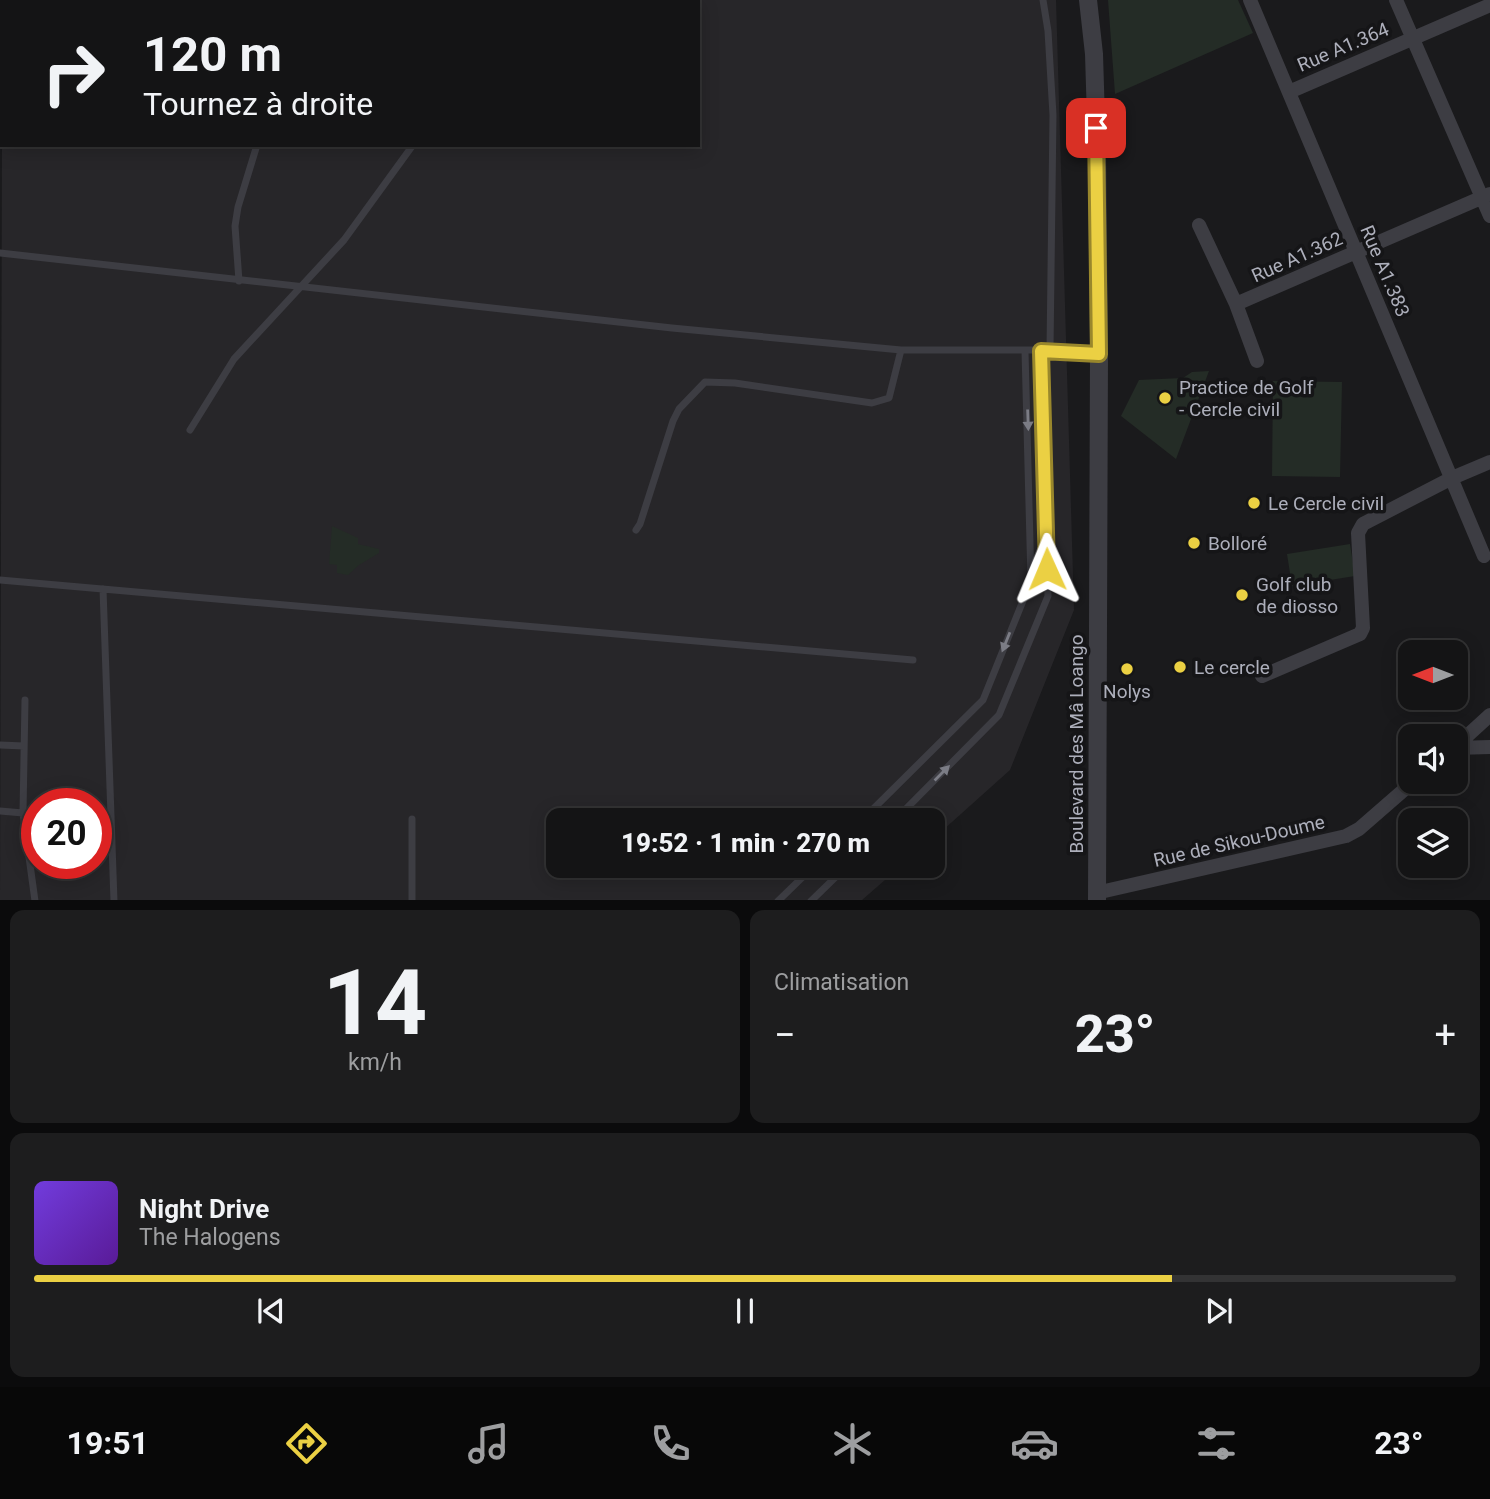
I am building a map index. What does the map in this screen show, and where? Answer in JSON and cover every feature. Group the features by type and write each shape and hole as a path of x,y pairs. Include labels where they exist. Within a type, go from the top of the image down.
{"street":[{"name":"Boulevard des Mâ Loango","path":"1088,0 1094,54 1096,116 1099,354 1097,897"},
{"name":"Rue A1.383","path":"1250,0 1484,556"},
{"path":"1396,0 1486,196 1490,216"},
{"name":"Rue A1.364","path":"1289,92 1490,5"},
{"name":"Rue A1.362","path":"1236,304 1486,196"},
{"path":"1199,225 1236,304 1257,361"},
{"path":"1262,676 1360,634 1363,628 1358,533 1363,524 1452,478 1490,462"},
{"path":"1468,736 1490,715"},
{"path":"1468,747 1490,747"},
{"name":"Rue de Sikou-Doume","path":"1097,897 1346,836 1399,794"}],"lane":[{"path":"1043,0 1054,115 1050,350"},
{"path":"239,281 235,226 256,147"},
{"path":"190,430 234,359 344,240 412,147"},
{"path":"0,253 672,328 901,349 1050,350 1099,354"},
{"path":"636,530 673,421 679,409 705,382 735,383 872,403 890,398 901,349"},
{"path":"874,808 983,699 1031,580 1025,351"},
{"path":"907,808 999,715 1048,596 1041,351"},
{"path":"0,580 913,660"},
{"path":"103,589 114,900"},
{"path":"23,788 25,700"},
{"path":"0,745 24,746"},
{"path":"0,811 21,813"},
{"path":"412,819 412,900"},
{"path":"779,900 802,878"},
{"path":"812,900 835,878"},
{"path":"32,879 35,900"}],"shaded area":[{"path":"700,0 1056,0 1074,610 1010,770 945,828 945,808 546,808 546,878 887,878 862,900 0,900 2,147 700,147"},
{"path":"1108,0 1238,0 1253,33 1115,94"},
{"name":"Practice de Golf - Cercle civil","path":"1209,371 1176,459 1121,416 1139,380 1183,378 1192,372"},
{"path":"1273,381 1342,382 1340,477 1272,476"},
{"path":"332,526 358,538 358,544 379,549 379,553 348,575 337,573 337,565 329,564"},
{"path":"1350,544 1355,576 1292,586 1287,554"}],"place":[{"name":"Practice de Golf - Cercle civil","path":"1165,398"},
{"name":"Le Cercle civil","path":"1254,503"},
{"name":"Bolloré","path":"1194,543"},
{"name":"Golf club de diosso","path":"1242,595"},
{"name":"Le cercle","path":"1180,667"},
{"name":"Nolys","path":"1127,669"}],"route":[{"path":"1047,569 1041,351 1099,354 1096,128"}]}
